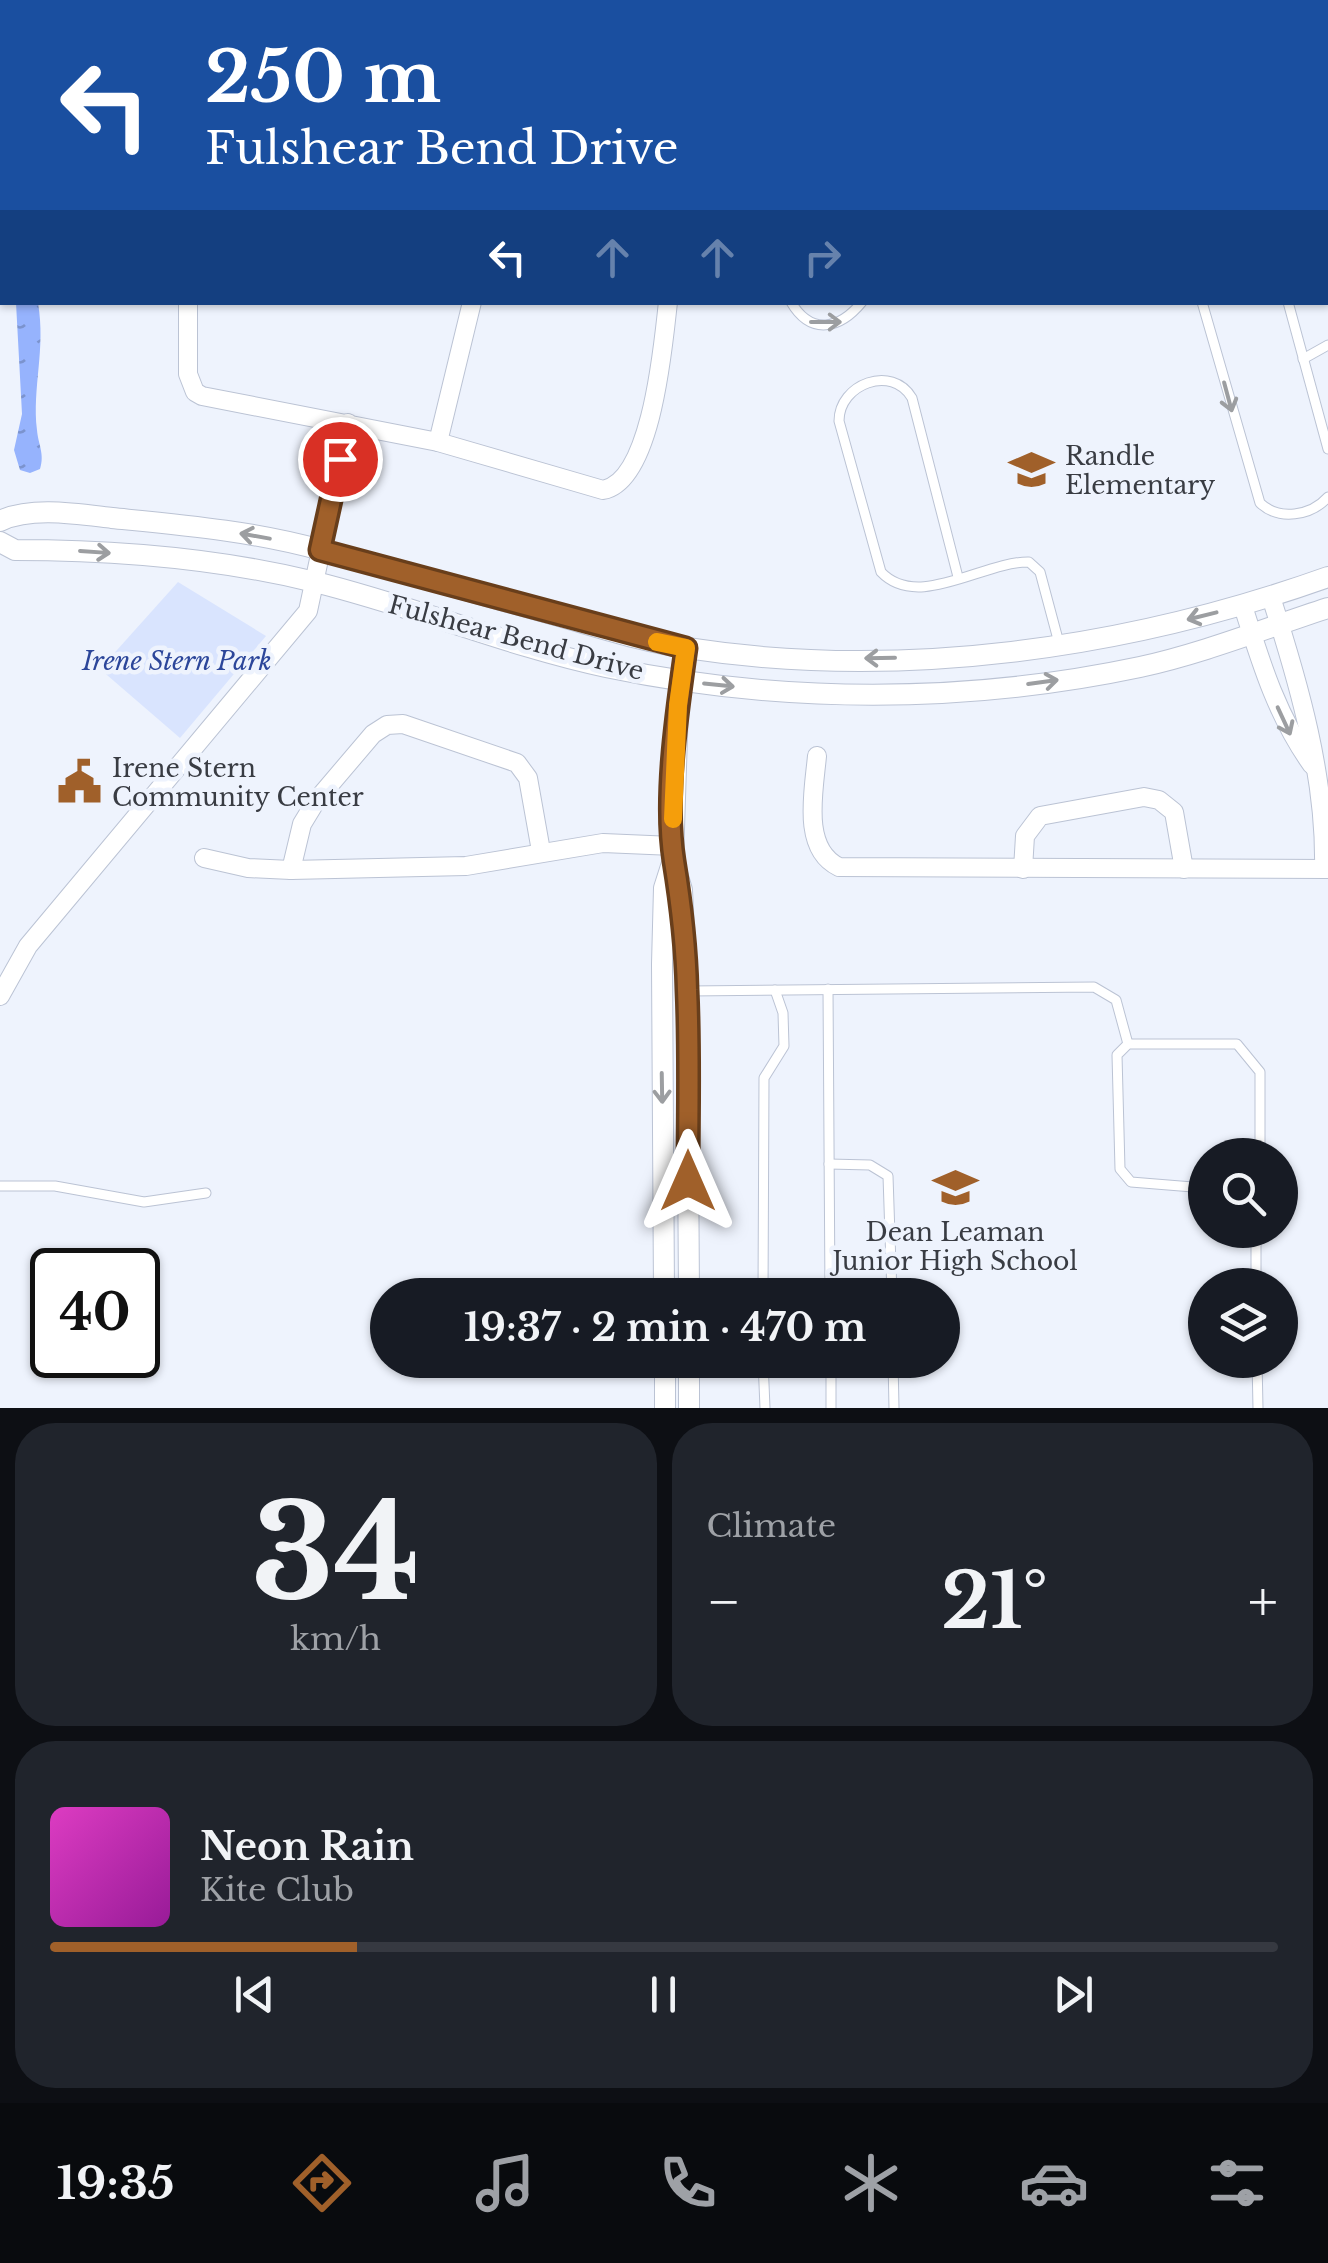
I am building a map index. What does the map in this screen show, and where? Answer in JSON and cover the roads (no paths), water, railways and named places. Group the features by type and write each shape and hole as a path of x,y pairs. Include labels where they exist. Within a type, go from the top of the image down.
{"street":[{"path":"188,305 188,374 195,392 223,403 438,442 592,488 619,484 634,465 644,432 667,305"},
{"path":"438,442 471,305"},
{"path":"0,996 28,946 308,611 348,424"},
{"name":"Fulshear Bend Drive","path":"0,521 14,514 79,514 255,535 686,648 855,658 954,657 1060,645 1243,606 1328,577"},
{"name":"Fulshear Bend Drive","path":"0,542 15,550 206,559 315,582 603,666 681,680 855,695 972,692 1143,666 1328,608"},
{"path":"817,756 815,836 825,858 844,868 1326,869 1322,810 1302,696 1271,597"},
{"path":"1243,606 1291,735 1312,765"},
{"path":"664,1278 664,888 674,853 681,680 686,648"},
{"path":"291,870 302,824 316,801 373,734 387,725 403,724 518,763 528,778 540,851"},
{"path":"1023,869 1025,836 1040,816 1144,797 1160,800 1174,812 1184,869"},
{"path":"204,858 248,868 291,870 466,866 603,843 674,853"},
{"path":"674,853 682,890 688,991 688,1278"},
{"path":"662,991 688,991"},
{"path":"665,1378 665,1408"},
{"path":"689,1378 689,1408"}],"lane":[{"path":"794,305 808,322 825,326 841,324 859,305"},
{"path":"1203,305 1260,504 1272,512 1293,514 1328,497"},
{"path":"1289,305 1328,449"},
{"path":"1303,359 1328,344"},
{"path":"958,577 912,398 889,381 853,389 842,402 840,420 881,572 898,586 910,588 958,577 1021,561 1036,564 1060,645"},
{"path":"688,991 1094,987 1116,1000 1128,1044"},
{"path":"763,1278 764,1078 784,1046 783,1013 775,990"},
{"path":"828,990 830,1278"},
{"path":"1188,1187 1131,1182 1120,1169 1118,1055 1128,1044 1236,1044 1260,1072 1260,1138"},
{"path":"829,1164 870,1165 888,1176 891,1278"},
{"path":"0,1186 55,1186 144,1202 206,1193"},
{"path":"764,1378 765,1408"},
{"path":"831,1378 831,1408"},
{"path":"893,1378 894,1408"},
{"path":"1257,1378 1258,1408"}],"water":[{"path":"16,305 38,305 36,414 42,459 40,469 30,473 20,470 14,450 22,414"}],"place":[{"name":"Randle Elementary","path":"1032,470"},
{"name":"Irene Stern Community Center","path":"79,782"},
{"name":"Dean Leaman Junior High School","path":"955,1188"}],"park label":[{"name":"Irene Stern Park","path":"177,661"}]}
